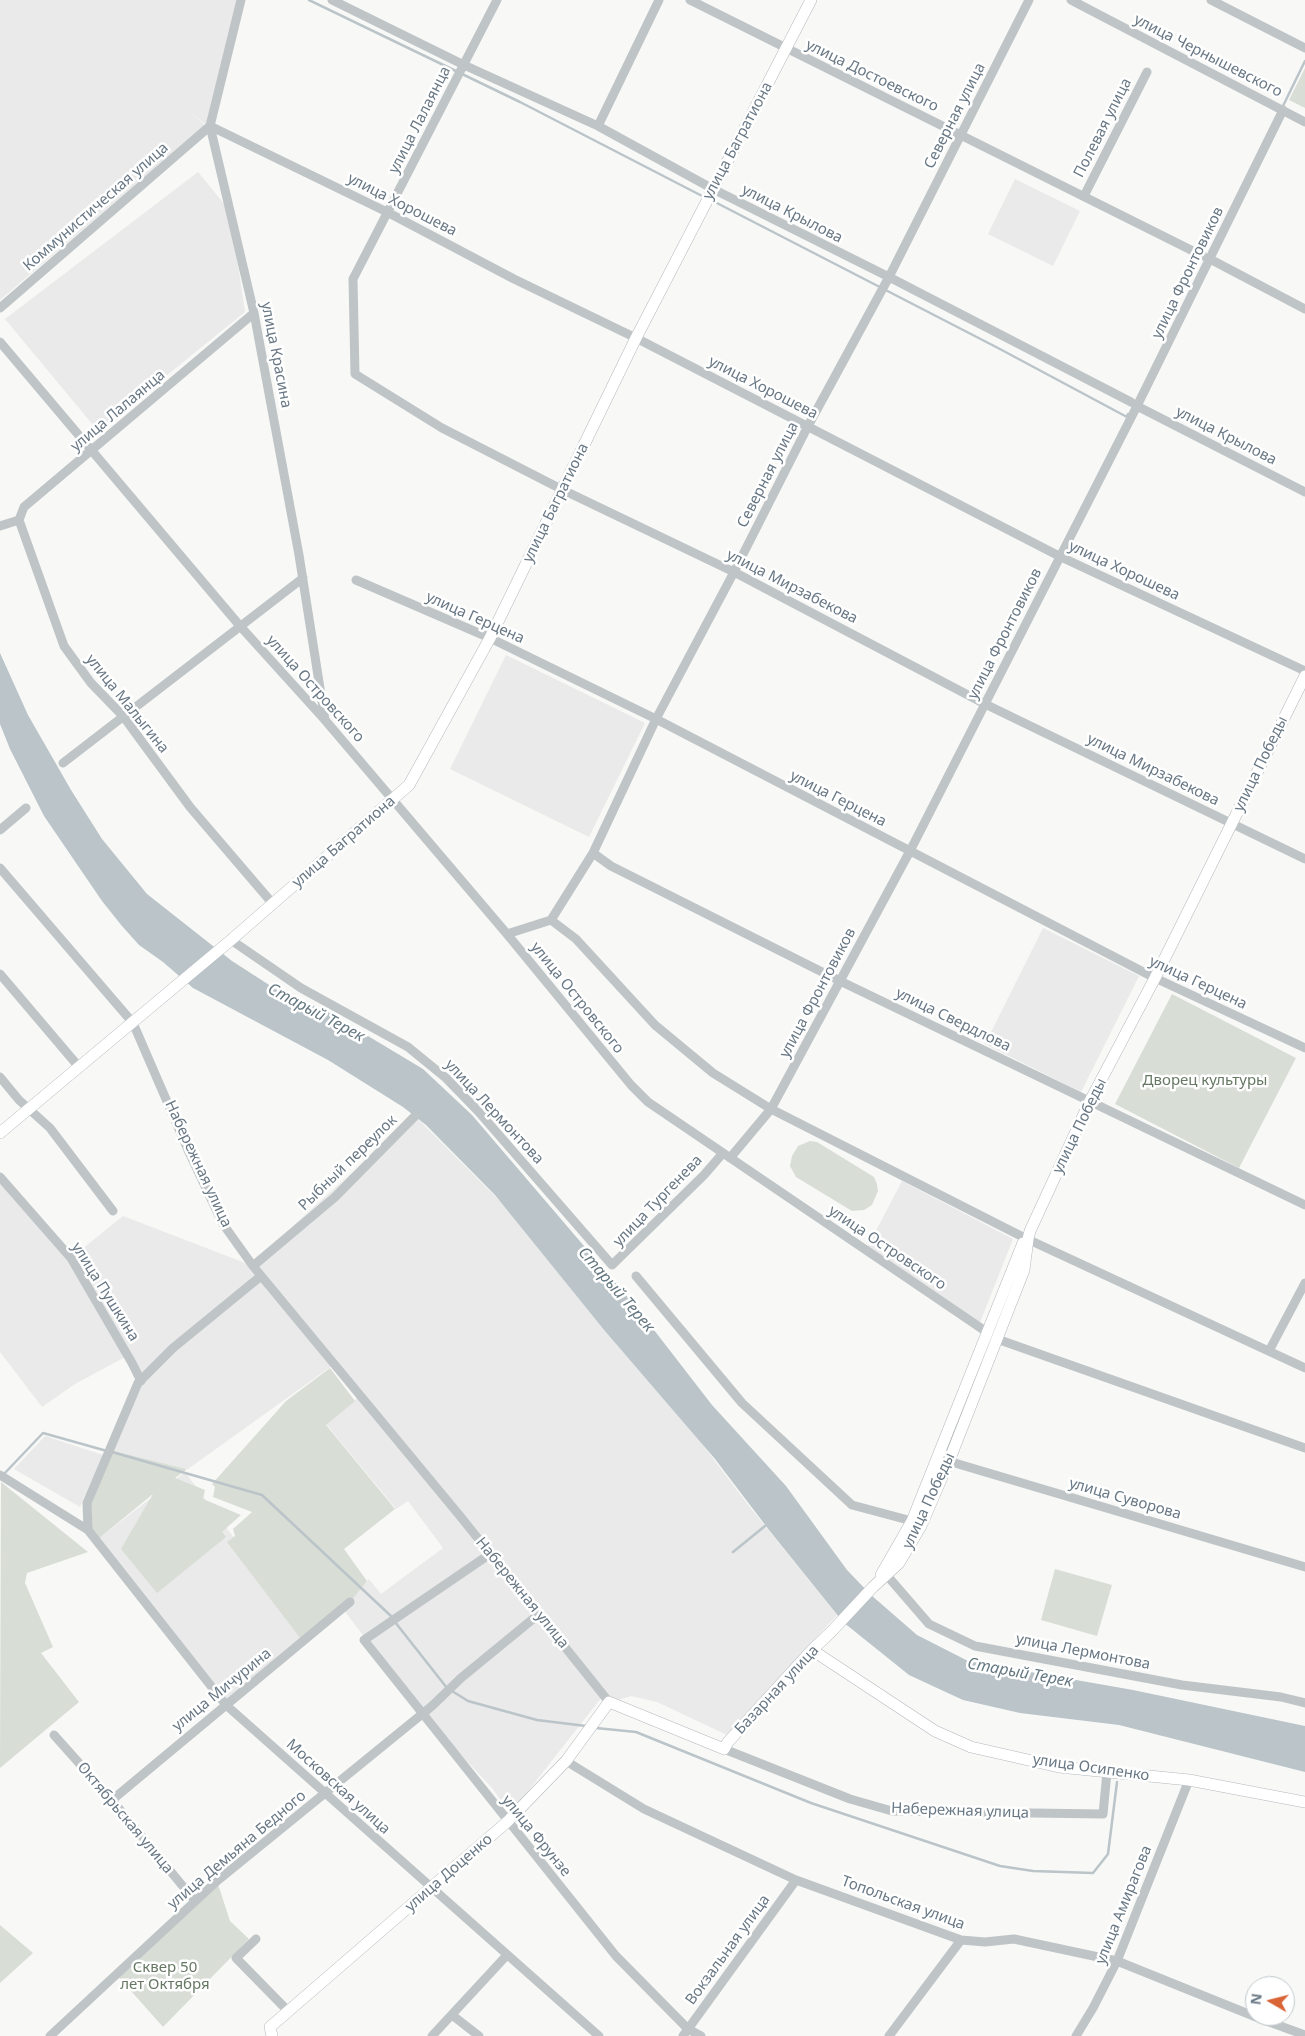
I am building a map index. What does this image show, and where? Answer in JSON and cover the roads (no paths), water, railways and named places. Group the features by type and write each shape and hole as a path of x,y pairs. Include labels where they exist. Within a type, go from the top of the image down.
{"main road":[{"name":"улица Багратиона","path":"133,1023 409,785 490,638 636,338 712,189 787,50 811,0"},
{"name":"улица Победы","path":"1231,824 1305,672"},
{"name":"улица Победы","path":"885,1573 899,1563 921,1526 943,1460 992,1336 1026,1238 1090,1101 1154,978 1305,676"},
{"path":"0,1133 133,1023"},
{"name":"улица Победы","path":"873,1587 885,1573 943,1460"},
{"name":"Базарная улица","path":"724,1750 728,1742 812,1650 832,1632 873,1587"},
{"name":"улица Осипенко","path":"812,1650 935,1731 972,1747 1059,1767 1189,1780"},
{"name":"Набережная улица","path":"609,1702 724,1750"},
{"name":"улица Доценко","path":"271,2032 288,2011 507,1822 566,1761 609,1702"},
{"path":"1189,1780 1305,1802"}],"street":[{"name":"улица Красина","path":"241,0 210,126 254,312 303,578 325,720"},
{"name":"улица Крылова","path":"332,0 464,65 598,126 712,189 889,277 1305,492"},
{"name":"улица Лалаянца","path":"352,279 497,0"},
{"path":"598,126 659,0"},
{"name":"улица Достоевского","path":"690,0 787,50 962,134 1305,309"},
{"name":"Северная улица","path":"551,920 593,853 656,719 734,572 808,426 889,277 1030,0"},
{"name":"улица Чернышевского","path":"1071,0 1305,122"},
{"path":"1211,0 1305,48"},
{"name":"Полевая улица","path":"1084,196 1147,72"},
{"name":"улица Фронтовиков","path":"726,1156 771,1109 910,851 1061,557 1134,404 1283,110"},
{"name":"улица Хорошева","path":"210,126 387,212 514,279 636,338 1061,557 1305,672"},
{"name":"Коммунистическая улица","path":"0,308 210,126"},
{"name":"улица Мирзабекова","path":"352,279 356,374 442,428 563,490 734,572 984,704 1305,859"},
{"name":"улица Лалаянца","path":"19,520 24,507 254,312"},
{"name":"улица Островского","path":"0,342 240,626 325,720 507,934 631,1086 648,1102 992,1336 1305,1448"},
{"path":"0,526 19,520"},
{"name":"улица Малыгина","path":"19,520 64,646 91,683 123,716 190,807 273,904"},
{"path":"63,762 303,578"},
{"name":"улица Герцена","path":"356,580 490,638 656,719 1154,978 1305,1048"},
{"path":"0,830 26,808"},
{"name":"улица Свердлова","path":"593,853 611,866 840,981 1305,1205"},
{"name":"Набережная улица","path":"0,868 133,1023 188,1150 223,1224 253,1266 609,1702"},
{"path":"507,934 551,920"},
{"name":"улица Островского","path":"551,920 576,939 656,1025 713,1073 771,1109 1026,1238 1305,1368"},
{"name":"улица Лермонтова","path":"228,943 301,988 408,1047 446,1078 478,1111 612,1266"},
{"path":"0,974 79,1067"},
{"path":"0,1077 29,1109 50,1128 113,1211"},
{"name":"Рыбный переулок","path":"253,1266 335,1198 415,1116"},
{"name":"улица Тургенева","path":"612,1266 726,1156"},
{"name":"улица Пушкина","path":"0,1177 71,1258 132,1362 140,1381"},
{"path":"88,1530 87,1503 140,1381 172,1348 261,1276"},
{"path":"636,1276 742,1402 852,1505 912,1521"},
{"path":"1269,1351 1305,1283"},
{"name":"улица Суворова","path":"943,1460 1305,1567"},
{"name":"Московская улица","path":"0,1475 88,1530 226,1705 599,2036"},
{"name":"улица Фрунзе","path":"490,1554 364,1640 507,1822 616,1956 685,2033 701,2036"},
{"name":"улица Лермонтова","path":"885,1573 929,1624 974,1646 1182,1685 1281,1697 1305,1704"},
{"name":"улица Мичурина","path":"112,1800 350,1602"},
{"name":"улица Демьяна Бедного","path":"50,2036 217,1882 326,1795 423,1714 461,1678 539,1614"},
{"name":"Октябрьская улица","path":"54,1735 112,1800 195,1901"},
{"name":"Набережная улица","path":"724,1750 850,1800 892,1811 1102,1814 1107,1772"},
{"name":"Топольская улица","path":"566,1761 644,1808 796,1880 961,1940 985,1942 1014,1939 1117,1960 1261,2019 1305,2034"},
{"name":"улица Амирагова","path":"1076,2036 1093,2008 1117,1960 1189,1780"},
{"name":"Вокзальная улица","path":"685,2033 796,1880"},
{"path":"256,1939 236,1958 288,2011"},
{"path":"889,2036 961,1940"},
{"path":"432,2036 507,1955"},
{"path":"452,2015 479,2036"}],"water":[{"name":"Старый Терек","path":"0,653 28,715 71,790 102,839 147,894 232,961 277,990 328,1012 423,1069 472,1115 637,1308 712,1405 786,1486 847,1570 871,1595 917,1635 968,1661 1133,1690 1305,1726 1305,1772 1119,1725 1020,1713 963,1700 909,1675 843,1622 715,1459 605,1331 495,1195 426,1125 403,1107 328,1060 193,988 163,962 139,945 122,926 102,901 44,816 10,749 0,724"}],"waterway":[{"path":"309,0 520,102 706,198"},
{"path":"1282,108 1305,61"},
{"path":"711,200 998,348 1127,417 1128,414"},
{"path":"3,1475 43,1433 107,1451"},
{"path":"112,1452 262,1495 392,1617"},
{"path":"733,1552 765,1526"},
{"path":"395,1622 447,1688"},
{"path":"452,1691 468,1701 537,1720 586,1726"},
{"path":"596,1728 636,1732 811,1803 1000,1866 1033,1871 1093,1873 1108,1854 1117,1782"}],"park label":[{"name":"Дворец культуры","path":"1205,1081"},
{"name":"Сквер 50 лет Октября","path":"165,1976"}]}
